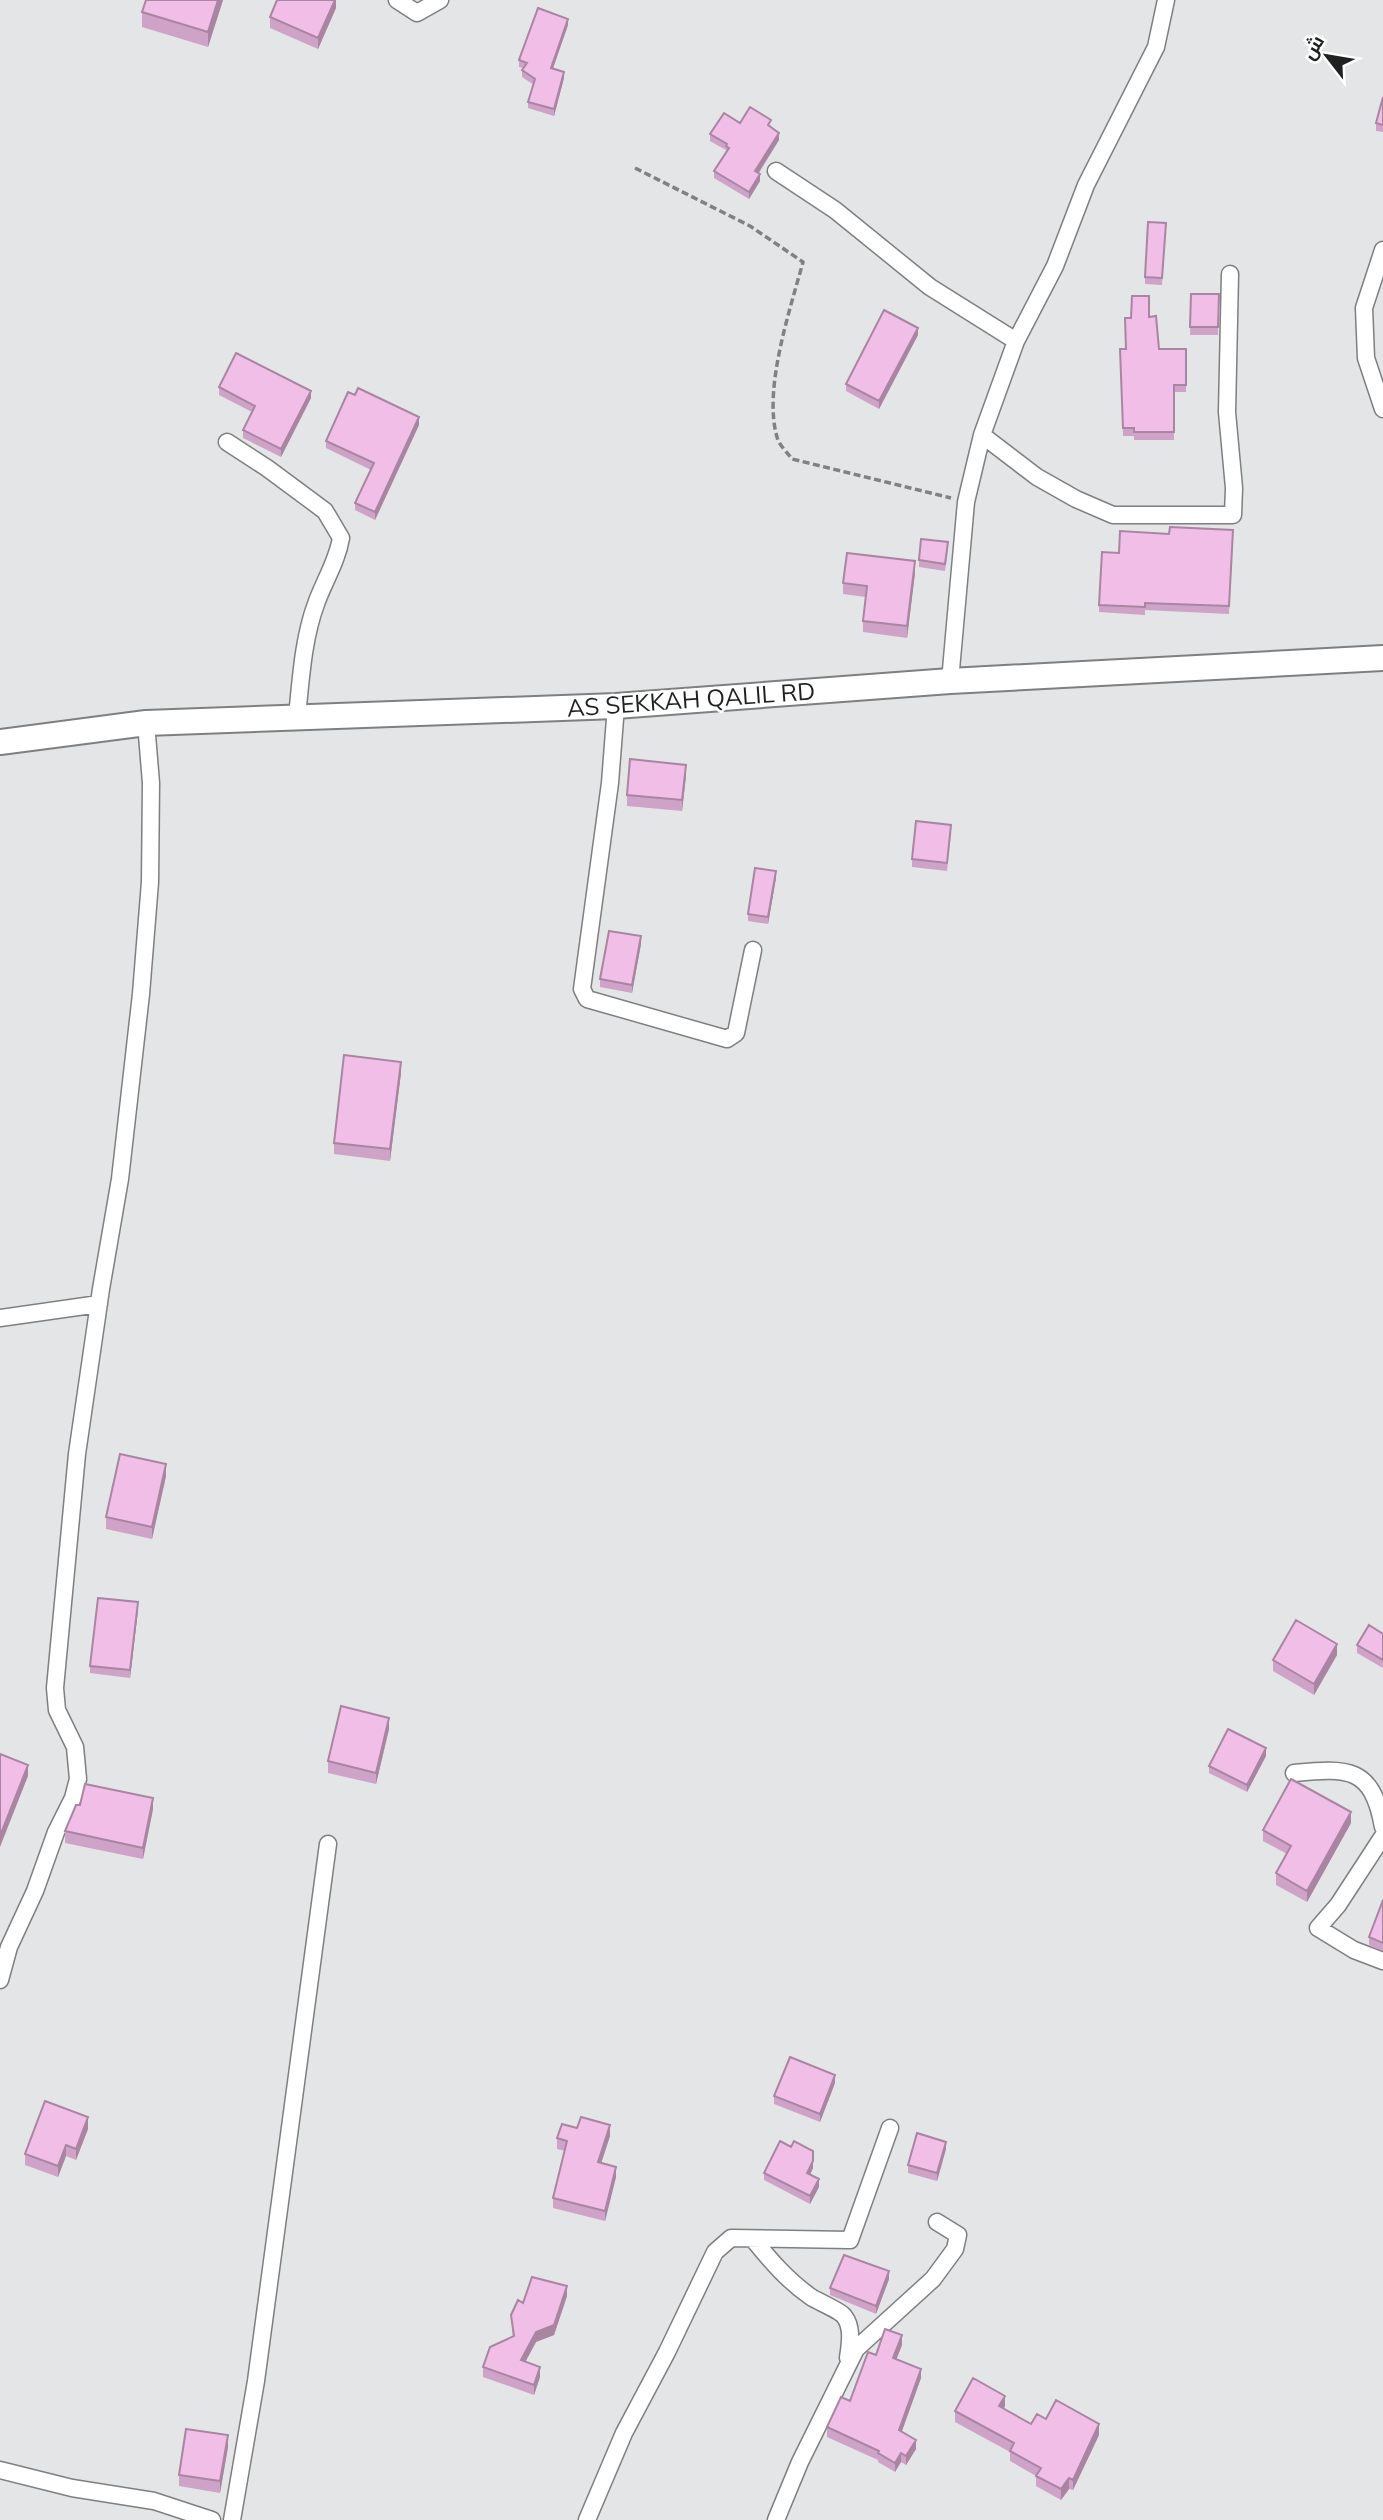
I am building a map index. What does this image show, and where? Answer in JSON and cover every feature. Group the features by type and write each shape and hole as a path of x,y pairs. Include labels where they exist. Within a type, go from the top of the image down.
{"main road":[{"name":"AS SEKKAH QALIL RD","path":"0,742 146,723 616,706 950,681 1383,659"}],"street":[{"path":"397,0 417,13 440,0"},
{"path":"950,681 966,502 982,435 1016,341 1055,266 1086,185 1156,47 1166,0"},
{"path":"776,171 835,210 930,286 1016,341"},
{"path":"1383,250 1364,308 1366,358 1383,409"},
{"path":"982,435 1037,477 1076,499 1113,515 1233,515 1234,488 1227,412 1230,274"},
{"path":"227,442 325,512 341,538 338,555 316,604 305,643 297,716"},
{"path":"616,706 610,783 582,989 587,999 727,1039 736,1033 753,950"},
{"path":"0,1980 9,1947 35,1891 56,1832 73,1798 78,1779 75,1747 57,1710 55,1688 77,1454 120,1179 144,969 150,870 151,783 146,723"},
{"path":"0,1318 99,1304"},
{"path":"1294,1773 1335,1770 1361,1777 1378,1802 1383,1827"},
{"path":"1383,1836 1338,1905 1318,1928 1354,1950 1383,1961"},
{"path":"232,2520 256,2381 328,1844"},
{"path":"587,2520 624,2433 715,2252 731,2238 850,2240 890,2128"},
{"path":"776,2520 800,2462 856,2349 933,2279 955,2249 958,2235 937,2222"},
{"path":"753,2239 791,2281 810,2296 842,2314 848,2325 850,2341 845,2371"},
{"path":"0,2470 72,2488 154,2501 212,2520"}],"path":[{"path":"635,168 750,226 803,262 782,339 772,405 777,440 792,459 966,502"}],"building":[{"path":"146,0 218,0 208,32 142,12"},
{"path":"277,0 335,0 318,38 270,17"},
{"path":"538,8 568,19 551,68 564,72 554,109 528,102 535,79 522,70 527,63 519,60"},
{"path":"1383,97 1383,125 1376,123"},
{"path":"750,107 771,120 768,125 779,133 755,171 760,174 749,192 714,171 729,148 710,134 724,113 740,123"},
{"path":"1148,222 1166,223 1162,278 1145,277"},
{"path":"1191,294 1219,294 1218,327 1190,327"},
{"path":"1132,296 1149,296 1149,317 1156,316 1159,349 1186,349 1186,385 1174,385 1174,432 1134,432 1134,428 1123,428 1120,349 1126,349 1125,318 1131,318"},
{"path":"884,310 918,328 879,401 846,384"},
{"path":"236,353 311,391 281,449 243,430 255,406 219,387"},
{"path":"358,388 419,417 375,512 355,503 374,463 326,441 348,392 355,395"},
{"path":"1170,527 1233,530 1229,606 1145,603 1145,607 1099,605 1102,552 1119,553 1120,531 1169,534"},
{"path":"921,539 948,542 945,564 919,560"},
{"path":"847,553 915,561 907,626 863,621 867,586 843,583"},
{"path":"630,759 686,765 682,800 627,795"},
{"path":"916,821 951,825 947,863 912,859"},
{"path":"755,868 776,871 768,917 748,914"},
{"path":"609,931 641,936 632,985 600,979"},
{"path":"344,1055 401,1062 390,1149 334,1143"},
{"path":"120,1454 166,1464 152,1527 106,1517"},
{"path":"98,1598 138,1602 130,1670 90,1666"},
{"path":"1296,1620 1337,1644 1314,1684 1273,1660"},
{"path":"1369,1625 1383,1634 1383,1660 1357,1645"},
{"path":"341,1706 389,1718 376,1773 328,1761"},
{"path":"1228,1729 1266,1748 1247,1785 1209,1766"},
{"path":"0,1754 28,1765 0,1836"},
{"path":"1291,1779 1351,1812 1307,1891 1276,1873 1291,1846 1263,1830"},
{"path":"85,1784 153,1798 143,1848 65,1831 76,1805 80,1805"},
{"path":"1383,1900 1383,1943 1369,1937"},
{"path":"790,2057 835,2075 820,2114 774,2096"},
{"path":"45,2101 88,2117 76,2149 66,2145 58,2166 25,2154"},
{"path":"581,2117 610,2125 598,2162 616,2167 605,2211 553,2198 567,2141 557,2138 562,2124 577,2128"},
{"path":"917,2133 946,2142 937,2173 908,2165"},
{"path":"780,2141 791,2147 794,2141 813,2151 813,2161 807,2173 819,2179 810,2196 764,2173"},
{"path":"844,2255 889,2271 876,2306 830,2288"},
{"path":"532,2277 567,2286 554,2325 536,2332 521,2360 540,2367 534,2385 483,2367 490,2347 514,2336 511,2315 518,2300 523,2303"},
{"path":"885,2329 902,2335 893,2358 921,2369 899,2430 916,2440 906,2456 901,2453 895,2463 878,2453 879,2451 827,2427 841,2397 850,2401 868,2352 876,2355"},
{"path":"973,2378 1005,2396 999,2406 1031,2424 1037,2414 1046,2419 1056,2400 1099,2424 1073,2480 1069,2478 1061,2489 1036,2476 1041,2468 1010,2451 1014,2443 955,2411"},
{"path":"186,2429 228,2435 220,2481 179,2475"}]}
